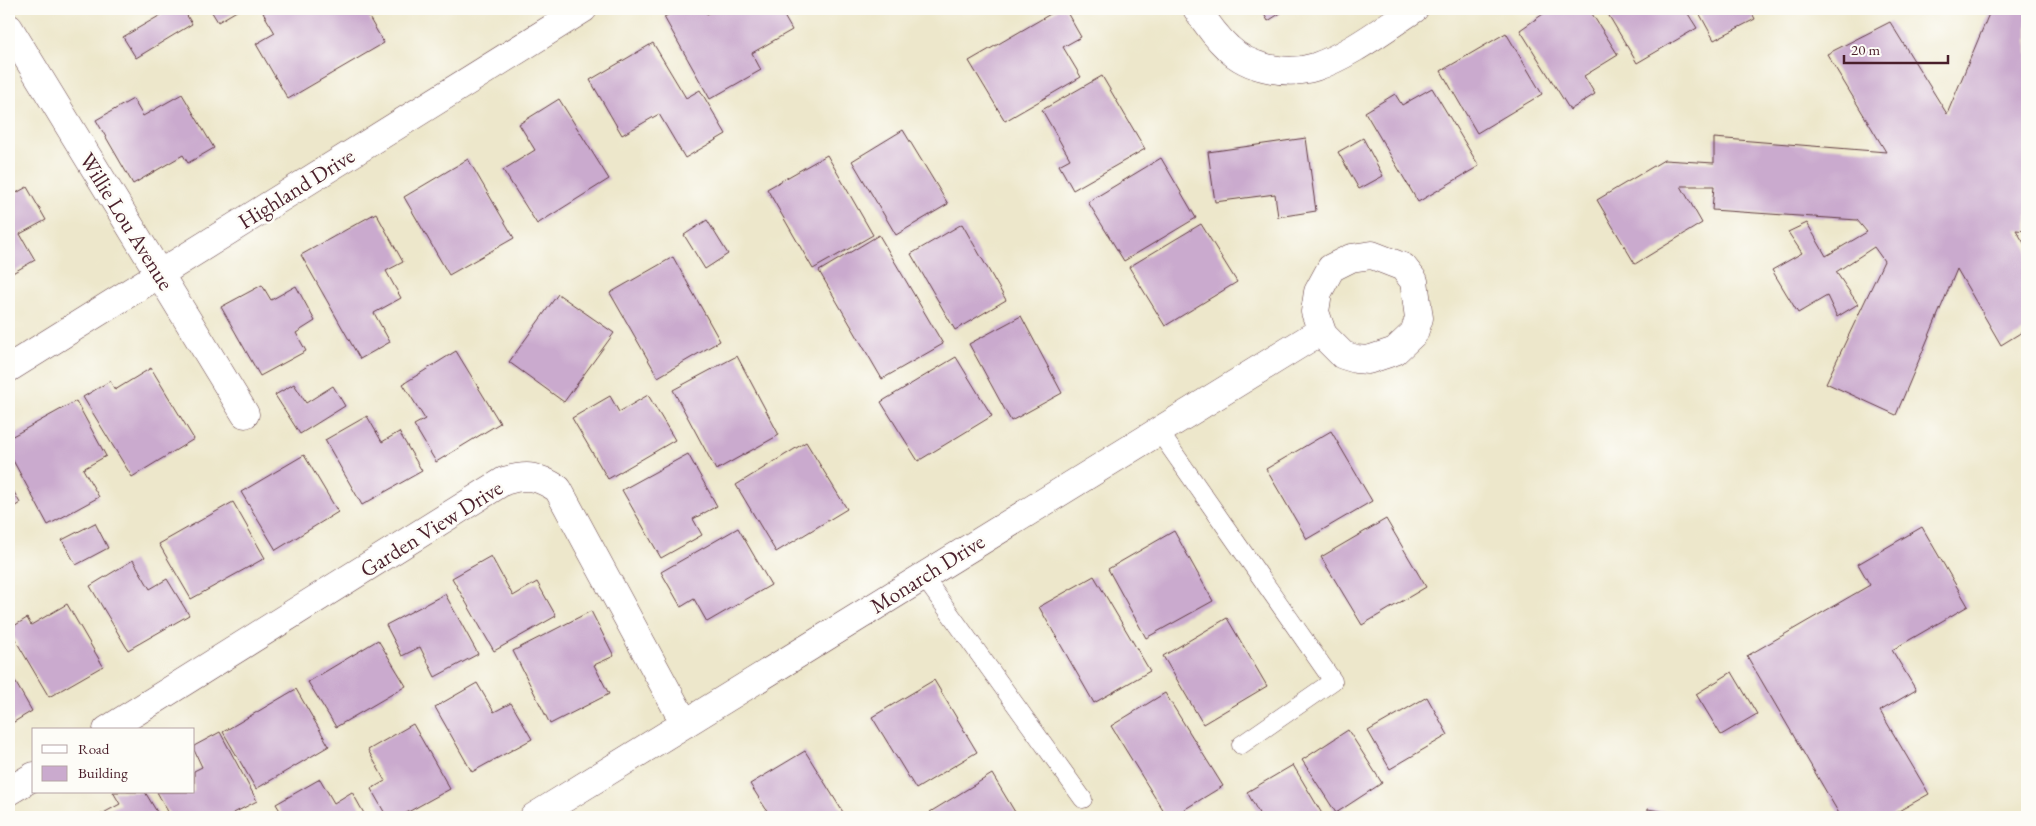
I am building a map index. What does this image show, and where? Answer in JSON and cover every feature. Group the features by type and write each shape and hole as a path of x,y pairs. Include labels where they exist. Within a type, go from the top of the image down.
{"street":[{"name":"Highland Drive","path":"9,368 583,9"},
{"path":"1197,9 1208,26 1229,50 1260,66 1292,71 1314,68 1339,56 1414,9"},
{"name":"Willie Lou Avenue","path":"9,28 245,414"},
{"name":"Monarch Drive","path":"534,817 1321,331"},
{"name":"Garden View Drive","path":"110,728 504,481 522,475 543,479 558,490 685,724"},
{"path":"9,791 32,777"}],"lane":[{"path":"1158,430 1333,681 1241,745"},
{"path":"923,576 1083,799"}],"building":[{"path":"171,9 183,9 192,24 136,58 123,37"},
{"path":"210,9 240,9 218,22"},
{"path":"270,9 364,9 384,43 288,99 256,44 275,33 263,13"},
{"path":"679,9 704,9 707,14 717,9 780,9 792,30 752,53 761,70 710,99 664,17"},
{"path":"1059,9 1065,9 1081,37 1063,47 1081,77 1005,121 969,61"},
{"path":"1261,9 1287,9 1268,21"},
{"path":"1544,9 1589,9 1618,55 1584,76 1595,94 1570,110 1520,30 1546,12"},
{"path":"1605,9 1685,9 1697,28 1637,63"},
{"path":"1697,9 1750,9 1755,19 1714,40"},
{"path":"1991,9 2027,9 2027,231 2016,230 2027,248 2027,329 2001,345 1957,269 1896,415 1826,383 1884,261 1874,247 1836,272 1858,304 1837,317 1827,296 1798,313 1772,270 1802,253 1788,232 1807,223 1826,256 1867,232 1857,220 1712,210 1714,186 1681,186 1702,223 1635,264 1597,200 1664,160 1714,163 1714,138 1886,152 1827,54 1890,22 1947,114"},
{"path":"1506,33 1542,94 1477,133 1441,71"},
{"path":"653,43 686,98 700,90 726,134 685,158 659,114 622,135 590,80"},
{"path":"1102,76 1145,149 1073,190 1059,165 1070,159 1042,110"},
{"path":"1432,88 1479,166 1418,202 1365,112 1395,94 1402,105"},
{"path":"182,94 214,148 188,163 183,155 133,184 96,120 133,99 143,116"},
{"path":"559,99 609,179 537,224 503,170 535,150 519,124"},
{"path":"903,130 948,204 896,235 852,161"},
{"path":"1306,138 1316,211 1278,217 1275,194 1215,202 1208,152"},
{"path":"1363,138 1383,176 1359,189 1338,152"},
{"path":"827,155 873,235 813,269 767,189"},
{"path":"1161,158 1196,218 1124,261 1088,202"},
{"path":"468,159 514,238 449,275 404,197"},
{"path":"27,187 46,220 20,234 35,260 9,275 9,197"},
{"path":"376,213 403,262 386,271 401,298 374,313 390,342 360,359 301,255"},
{"path":"707,220 728,254 705,269 684,235"},
{"path":"962,224 1006,300 955,330 911,254"},
{"path":"1201,224 1237,282 1165,326 1129,267"},
{"path":"879,235 943,344 882,379 819,271"},
{"path":"673,257 720,341 658,377 610,293"},
{"path":"262,285 271,300 296,286 315,321 296,333 306,351 260,376 221,307"},
{"path":"558,294 614,333 564,402 509,362"},
{"path":"1021,316 1062,393 1011,421 969,344"},
{"path":"456,351 500,423 436,462 414,425 425,419 403,384"},
{"path":"737,356 779,435 716,470 673,390"},
{"path":"956,357 992,416 918,461 881,402"},
{"path":"151,368 194,439 132,477 83,397 110,381 115,390"},
{"path":"294,384 306,403 333,386 345,406 300,434 275,395"},
{"path":"648,395 675,440 608,479 572,418 610,396 619,412"},
{"path":"76,401 106,456 83,469 99,497 48,525 9,453 9,438"},
{"path":"367,416 382,442 399,432 422,471 362,505 325,440"},
{"path":"1331,431 1372,501 1307,539 1266,469"},
{"path":"806,442 847,509 776,552 736,485"},
{"path":"688,454 717,506 693,519 702,535 661,558 622,490"},
{"path":"304,455 338,512 276,550 241,492"},
{"path":"9,483 20,503 9,510"},
{"path":"233,502 265,558 191,599 159,544"},
{"path":"1386,519 1426,587 1362,625 1321,557"},
{"path":"95,523 108,548 76,565 62,540"},
{"path":"1922,527 1968,606 1892,650 1916,690 1880,711 1929,794 1888,817 1841,817 1747,656 1870,585 1858,564"},
{"path":"738,528 771,585 707,622 694,599 681,607 661,572"},
{"path":"1174,531 1213,601 1146,638 1108,569"},
{"path":"491,556 513,596 537,582 556,616 494,651 452,578"},
{"path":"133,560 150,589 167,579 189,615 128,650 90,586"},
{"path":"1094,576 1150,671 1094,703 1039,607"},
{"path":"445,594 478,654 435,677 420,647 402,656 386,625"},
{"path":"67,604 103,666 49,697 9,629 27,618 31,625"},
{"path":"591,611 614,656 594,665 609,694 550,724 513,651"},
{"path":"1227,618 1267,686 1203,724 1163,656"},
{"path":"378,640 406,686 336,727 308,682"},
{"path":"9,671 32,711 9,725"},
{"path":"1732,672 1757,714 1721,735 1696,694"},
{"path":"934,680 977,752 916,789 872,717"},
{"path":"477,683 494,712 511,703 532,739 472,772 435,707"},
{"path":"296,689 329,746 256,789 223,732"},
{"path":"1165,693 1223,786 1172,817 1167,817 1111,726"},
{"path":"1427,697 1448,735 1390,769 1368,731"},
{"path":"413,724 450,789 399,817 387,817 371,789 385,781 368,750"},
{"path":"1348,730 1382,783 1336,813 1302,760"},
{"path":"220,732 257,801 226,817 171,817 158,794 195,794 195,770 202,767 195,752 195,745"},
{"path":"805,751 846,817 771,817 750,784"},
{"path":"1293,765 1324,817 1261,817 1247,792"},
{"path":"992,774 1018,817 934,817 930,812"},
{"path":"320,779 334,803 352,792 366,817 284,817 276,804"},
{"path":"114,794 146,794 160,817 96,817 120,804"},
{"path":"1648,809 1689,816 1689,817 1647,817"}]}
